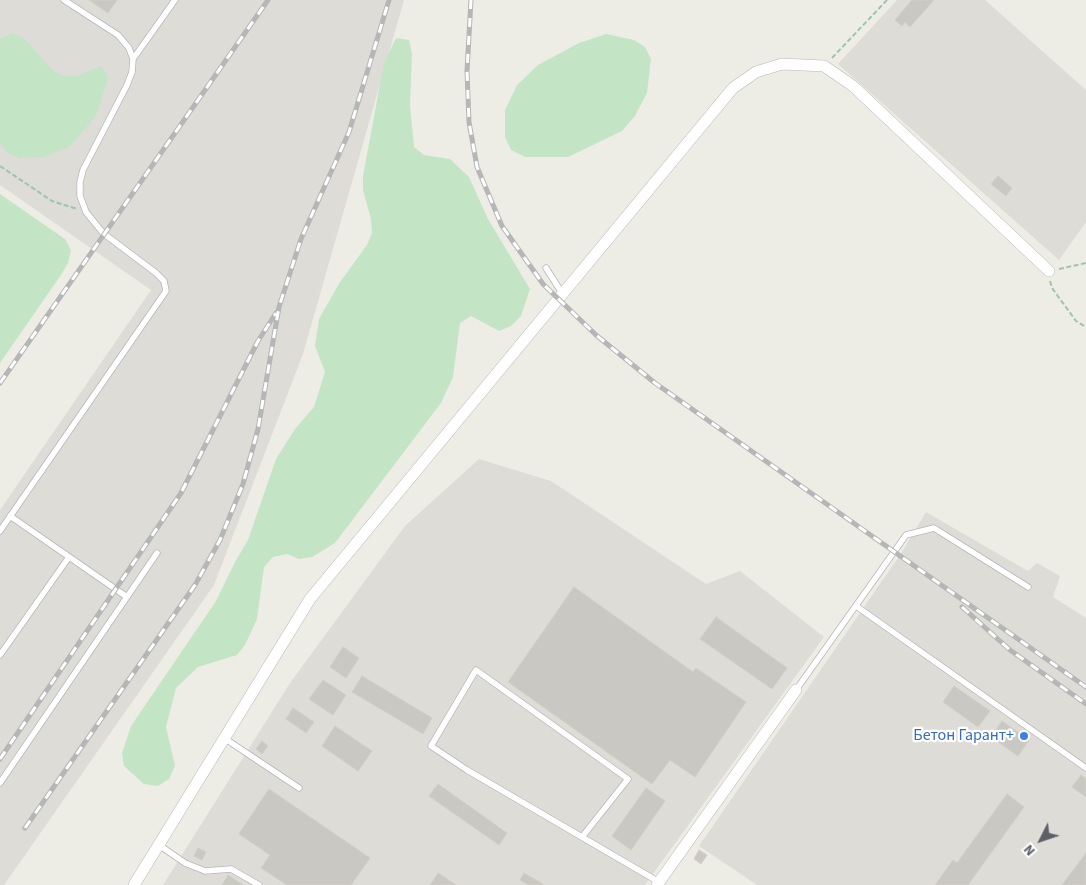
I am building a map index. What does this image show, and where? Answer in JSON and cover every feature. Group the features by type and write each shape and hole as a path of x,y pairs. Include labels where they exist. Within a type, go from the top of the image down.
{"street":[{"path":"134,885 310,598 733,88 756,72 782,64 824,66 854,86 1049,272"},
{"path":"658,883 796,690"}],"lane":[{"path":"0,531 166,291 164,281 156,273 104,233 86,212 80,196 83,170 127,85 132,72 133,59 129,48 118,35 64,0"},
{"path":"133,59 175,0"},
{"path":"546,268 562,293"},
{"path":"10,516 127,597"},
{"path":"796,690 906,535 934,528 1028,587"},
{"path":"0,783 157,552"},
{"path":"0,655 69,557"},
{"path":"856,606 1086,768"},
{"path":"582,837 628,779 476,670 431,746 467,770 658,883"},
{"path":"224,738 299,788"},
{"path":"158,846 185,863 205,871 231,869 259,885"}],"path":[{"path":"824,66 887,0"},
{"path":"0,166 52,201 86,212"},
{"path":"1086,263 1049,272 1052,288 1076,321 1086,327"}],"shaded area":[{"path":"0,0 404,0 303,354 214,585 4,885 0,885 0,510 151,290 0,185"},
{"path":"897,0 985,0 1086,90 1086,222 1059,260 838,64"},
{"path":"479,459 551,481 706,584 740,571 824,637 645,885 163,885 290,683 405,526"},
{"path":"926,512 1028,571 1037,563 1060,576 1053,597 1086,618 1086,885 757,885 699,846 902,552"}],"green space":[{"path":"13,33 25,39 51,69 62,76 76,76 102,66 108,78 96,116 69,147 44,157 18,158 6,152 0,143 0,39"},
{"path":"606,34 634,40 645,47 651,59 647,93 635,116 622,131 568,157 525,157 511,150 505,137 505,110 517,85 538,65 579,43"},
{"path":"396,38 409,40 412,54 410,106 414,147 424,155 450,159 469,177 488,219 530,289 521,316 511,326 499,331 471,316 460,323 453,377 441,403 335,543 312,557 299,559 287,554 273,557 264,567 257,619 245,645 237,655 198,667 176,688 166,727 175,766 169,779 158,786 144,784 124,766 122,753 131,726 216,601 248,540 276,459 295,429 314,407 325,372 315,346 319,319 340,282 367,245 372,233 371,219 363,190 363,176 384,63"},
{"path":"0,194 65,239 71,250 68,263 61,275 0,363"}],"building":[{"path":"89,0 117,0 108,13"},
{"path":"912,0 934,0 910,27 905,22 902,26 895,20"},
{"path":"998,176 1012,188 1006,196 991,184"},
{"path":"574,587 693,672 696,668 746,702 695,777 670,760 652,784 508,682"},
{"path":"716,617 787,668 772,689 700,639"},
{"path":"343,647 359,658 346,678 330,667"},
{"path":"362,676 432,718 423,734 352,692"},
{"path":"323,680 346,695 333,715 309,699"},
{"path":"954,686 990,711 978,727 943,702"},
{"path":"293,708 314,722 306,733 286,719"},
{"path":"1002,721 1029,740 1018,756 991,737"},
{"path":"335,726 372,751 358,771 322,746"},
{"path":"262,741 268,746 262,754 256,749"},
{"path":"1081,775 1086,779 1086,797 1072,787"},
{"path":"438,784 507,833 499,845 429,796"},
{"path":"646,788 665,801 631,850 612,836"},
{"path":"269,789 370,858 351,885 287,885 261,868 270,855 239,834"},
{"path":"1007,794 1024,807 968,885 935,885 953,860 957,863"},
{"path":"198,848 206,852 202,860 194,856"},
{"path":"699,850 707,855 701,864 694,859"},
{"path":"1086,853 1086,885 1062,885"},
{"path":"438,873 456,885 430,885"},
{"path":"524,873 543,884 528,885 520,880"},
{"path":"228,875 243,885 222,885"}],"railway":[{"path":"0,383 268,0"},
{"path":"25,828 195,585 220,540 243,484 258,429 279,307 301,239 349,132 389,0"},
{"path":"471,0 467,71 469,122 477,167 502,226 543,284 596,335 655,383 1086,687"},
{"path":"0,759 181,493 258,341 276,313"},
{"path":"962,607 1010,650 1086,704"}],"place":[{"name":"Бетон Гарант+","path":"1024,736"}]}
